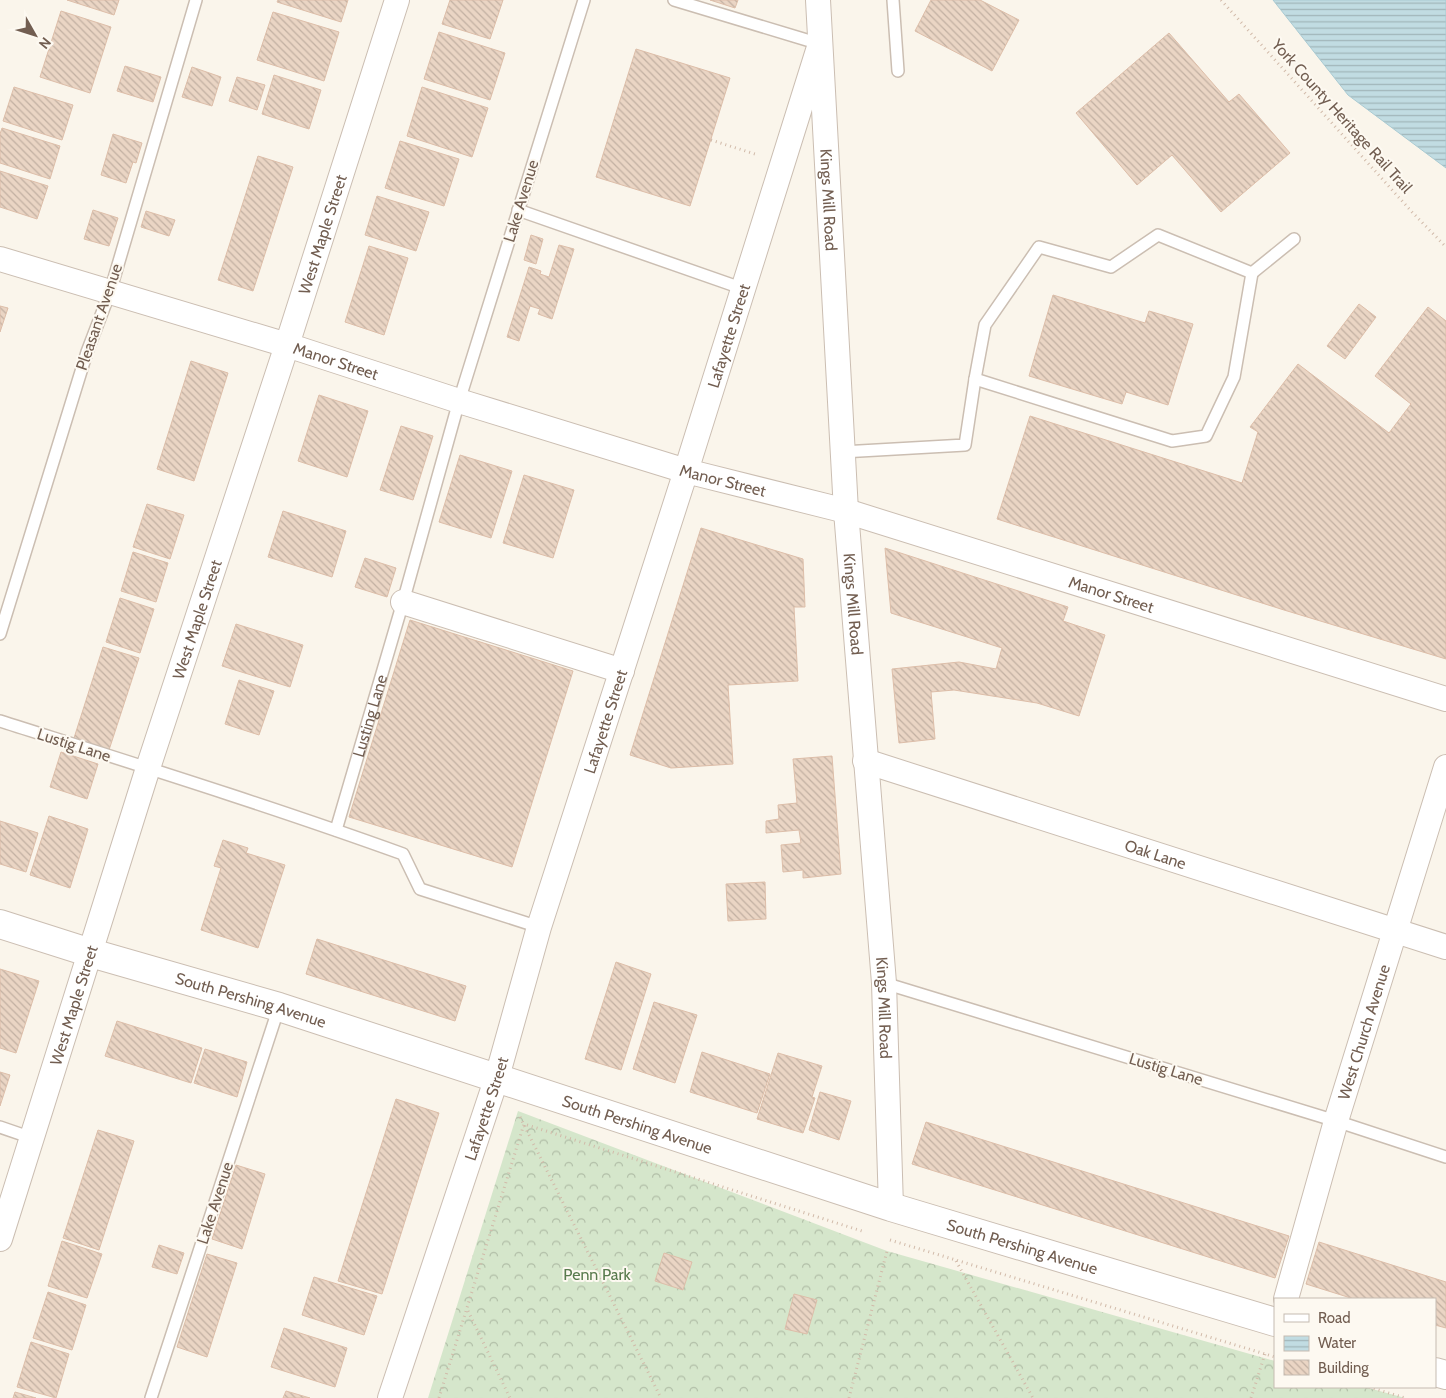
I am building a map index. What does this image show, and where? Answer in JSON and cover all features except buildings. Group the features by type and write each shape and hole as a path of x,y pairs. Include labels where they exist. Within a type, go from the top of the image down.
{"street":[{"name":"West Maple Street","path":"0,1239 148,768 288,346 397,0"},
{"name":"Kings Mill Road","path":"818,0 846,512 884,983 892,1206"},
{"name":"Lafayette Street","path":"390,1398 497,1077 539,927 686,472 820,44"},
{"name":"Manor Street","path":"0,259 288,346 686,472 846,512 1446,699"},
{"path":"403,602 622,671"},
{"name":"Oak Lane","path":"865,761 1446,947"},
{"name":"West Church Avenue","path":"1286,1298 1336,1121 1446,767"},
{"name":"South Pershing Avenue","path":"0,924 90,953 279,1007 892,1206 1274,1322"}],"lane":[{"name":"Pleasant Avenue","path":"0,634 87,352 110,292 196,0"},
{"name":"Lake Avenue","path":"459,401 584,0"},
{"path":"674,0 820,44"},
{"path":"894,0 898,71"},
{"path":"518,210 744,289"},
{"path":"842,452 965,445 985,325 1039,247 1111,267 1158,235 1252,273"},
{"path":"975,379 1172,441 1206,436 1234,377 1252,273 1294,239"},
{"name":"Lusting Lane","path":"336,830 403,602 459,401"},
{"name":"Lustig Lane","path":"0,721 336,830 403,854 420,889 539,927"},
{"name":"Lustig Lane","path":"884,983 1336,1121 1446,1157"},
{"name":"Lake Avenue","path":"150,1398 279,1007"},
{"path":"0,1128 32,1138"}],"path":[{"name":"York County Heritage Rail Trail","path":"1221,0 1446,247"},
{"path":"711,140 749,153"},
{"path":"520,1116 659,1397"},
{"path":"524,1124 872,1234"},
{"path":"439,1398 468,1310 524,1124"},
{"path":"881,1237 1274,1358"},
{"path":"849,1398 888,1251"},
{"path":"956,1261 1033,1398"},
{"path":"468,1310 510,1398"},
{"path":"1252,1398 1265,1354"},
{"path":"1372,1388 1405,1398"}],"green space":[{"name":"Penn Park","path":"518,1111 887,1251 1274,1361 1274,1388 1369,1388 1405,1398 428,1398"}],"water":[{"path":"1273,0 1446,0 1446,168 1348,95"}]}
